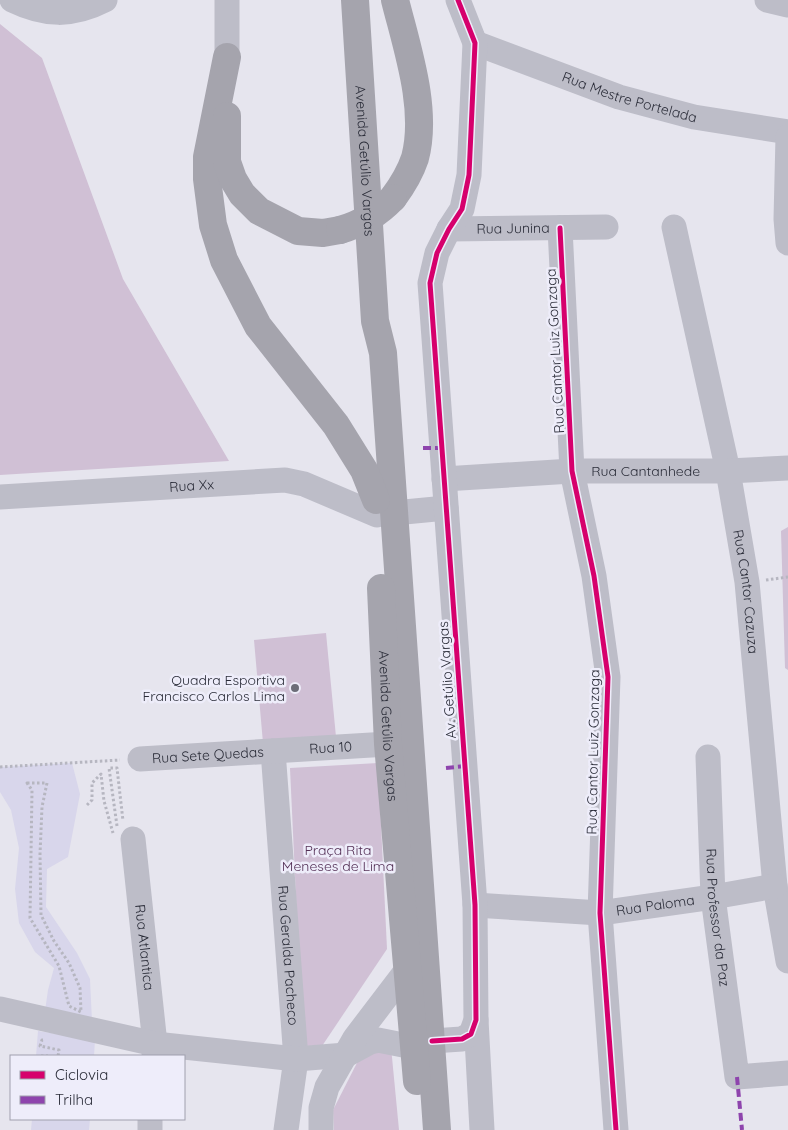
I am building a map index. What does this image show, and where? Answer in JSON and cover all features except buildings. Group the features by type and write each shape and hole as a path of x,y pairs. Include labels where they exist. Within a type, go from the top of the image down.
{"highway":[{"name":"Avenida Getúlio Vargas","path":"355,0 375,321 367,354 382,509 422,1044 422,1130"},
{"path":"227,57 228,162 233,179 242,194 259,211 298,231 323,233 340,230 382,210 404,182 415,158 419,122 414,74 395,0"},
{"path":"227,57 207,157 207,179 214,225 224,260 258,326 336,425 364,470 382,509"},
{"name":"Avenida Getúlio Vargas","path":"382,509 388,744 406,970 422,1044 436,1130"}],"street":[{"path":"12,0 36,9 68,13 81,11 104,0"},
{"path":"227,0 227,57"},
{"path":"458,0 475,43"},
{"path":"767,0 788,5"},
{"name":"Rua Mestre Portelada","path":"475,43 618,97 694,117 788,132"},
{"name":"Av. Getúlio Vargas","path":"475,43 469,174 462,209 437,253 430,283 475,905 476,1020 482,1130"},
{"path":"788,137 786,220 788,243"},
{"name":"Rua Junina","path":"449,229 606,227"},
{"name":"Rua Cantor Cazuza","path":"674,227 728,471 747,582 775,886 788,961"},
{"name":"Rua Cantor Luiz Gonzaga","path":"560,228 572,472 594,576 608,677 600,913 616,1130"},
{"name":"Rua Cantanhede","path":"444,479 572,472 728,471 788,468"},
{"name":"Rua Xx","path":"0,497 285,480 304,484 382,509"},
{"path":"382,509 446,508"},
{"name":"Rua 10","path":"273,752 388,744"},
{"name":"Rua Sete Quedas","path":"140,759 273,752"},
{"name":"Rua Geralda Pacheco","path":"273,752 296,1059 286,1130"},
{"name":"Rua Professor da Paz","path":"708,757 713,897 737,1077 788,1073"},
{"name":"Rua Atlantica","path":"122,836 154,1050"},
{"name":"Rua Paloma","path":"475,905 600,913 775,886"},
{"path":"321,1130 321,1108 327,1086 355,1038 406,970"},
{"path":"0,1009 154,1050 296,1059 346,1055 370,1042 378,1040 422,1044 462,1039 471,1034 476,1020"}],"path":[{"path":"0,767 140,759"},
{"path":"109,768 118,768 123,825 122,836 115,817 109,768"},
{"path":"87,805 92,800 92,784 102,774 104,801 122,836"},
{"path":"27,783 47,783 42,807 40,854 41,915 54,941 69,963 80,988 82,1012 70,1006 59,966 30,918 32,790 27,783"}],"green space":[{"path":"0,24 42,58 123,279 229,461 0,475"},
{"path":"788,527 788,670 785,668 781,531"},
{"name":"Quadra Esportiva Francisco Carlos Lima","path":"326,633 336,737 263,743 254,640"},
{"name":"Praça Rita Meneses de Lima","path":"378,763 387,949 312,1061 303,1049 290,768"},
{"path":"391,1047 399,1130 334,1130 333,1110 360,1057"}],"shaded area":[{"path":"72,763 80,794 68,857 47,869 46,907 77,953 90,979 92,1021 45,1011 54,968 35,952 19,923 15,889 19,848 11,810 0,792 0,767"},
{"path":"38,1031 95,1040 94,1055 36,1055"},
{"path":"32,1120 90,1120 89,1130 31,1130"}],"marked path":[{"path":"423,448 441,448"},
{"path":"446,768 465,766"},
{"path":"737,1077 742,1130"}],"cycle path":[{"path":"432,1041 462,1039 471,1034 476,1020 475,905 430,283 437,253 462,209 469,175 475,43 458,0"},
{"path":"560,228 572,471 594,576 608,677 600,913 616,1130"}],"place":[{"name":"Quadra Esportiva Francisco Carlos Lima","path":"295,688"}]}
